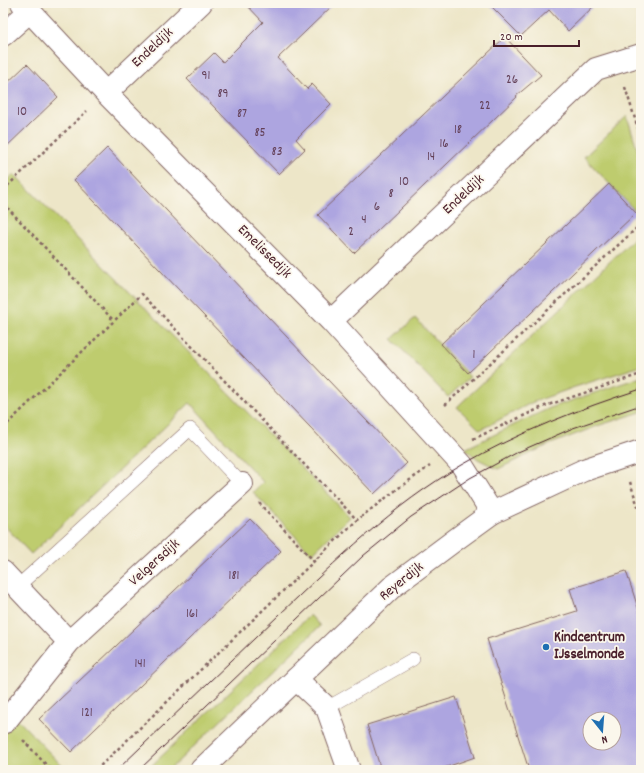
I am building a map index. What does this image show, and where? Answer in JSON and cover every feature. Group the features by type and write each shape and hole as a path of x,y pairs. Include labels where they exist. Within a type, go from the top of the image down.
{"street":[{"name":"Endeldijk","path":"106,93 201,3"},
{"name":"Emelissedijk","path":"26,7 106,93 331,321 462,465 492,513"},
{"path":"3,35 26,7"},
{"path":"617,63 641,55"},
{"name":"Endeldijk","path":"331,321 596,69 617,63"},
{"name":"Reyerdijk","path":"201,770 392,587 492,513 584,470 631,454"},
{"name":"Velgersdijk","path":"5,722 69,642 242,484"},
{"path":"10,580 69,642"},
{"path":"296,679 327,708 349,770"}],"lane":[{"path":"10,580 190,429 242,484"},
{"path":"327,708 413,659"}],"path":[{"path":"617,63 641,138"},
{"path":"3,190 106,93"},
{"path":"3,204 114,321"},
{"path":"445,405 641,224"},
{"path":"3,428 142,294 357,520"},
{"path":"96,770 357,520 400,487 450,452 477,437 545,406 641,374"},
{"path":"631,454 641,516"},
{"path":"242,484 314,561"},
{"path":"5,722 50,770"}],"green space":[{"path":"627,116 641,161 640,216 584,157"},
{"path":"14,174 350,517 312,554 253,492 263,482 190,403 31,554 3,524 3,185"},
{"path":"641,232 641,366 531,403 480,430 457,407"},
{"path":"415,318 470,377 448,397 392,339"},
{"path":"641,377 641,412 600,425 548,445 498,469 478,459 465,449 550,408"},
{"path":"310,615 320,626 169,770 147,770"},
{"path":"3,704 66,770 3,770"}],"building":[{"path":"245,3 335,3 278,58 307,89 312,84 331,104 296,139 305,149 279,174 187,79 214,53 223,62 263,22"},
{"path":"488,3 597,3 568,31 549,10 521,36"},
{"path":"505,37 541,75 516,96 517,97 354,253 318,215"},
{"path":"27,64 58,97 3,150 3,87"},
{"path":"107,148 407,463 374,494 74,180"},
{"path":"609,184 636,213 468,373 441,344"},
{"path":"250,519 281,551 71,752 39,719"},
{"path":"626,571 641,617 641,770 529,770 487,639 577,611 570,589"},
{"path":"456,697 475,757 438,770 381,770 367,725"}],"tram line":[{"path":"117,770 344,554 366,534 412,498 462,465 505,442 572,413 641,389"},
{"path":"139,770 363,556 411,517 470,478 518,452 573,428 641,405"}],"place":[{"name":"Kindcentrum IJsselmonde","path":"546,647"}]}
